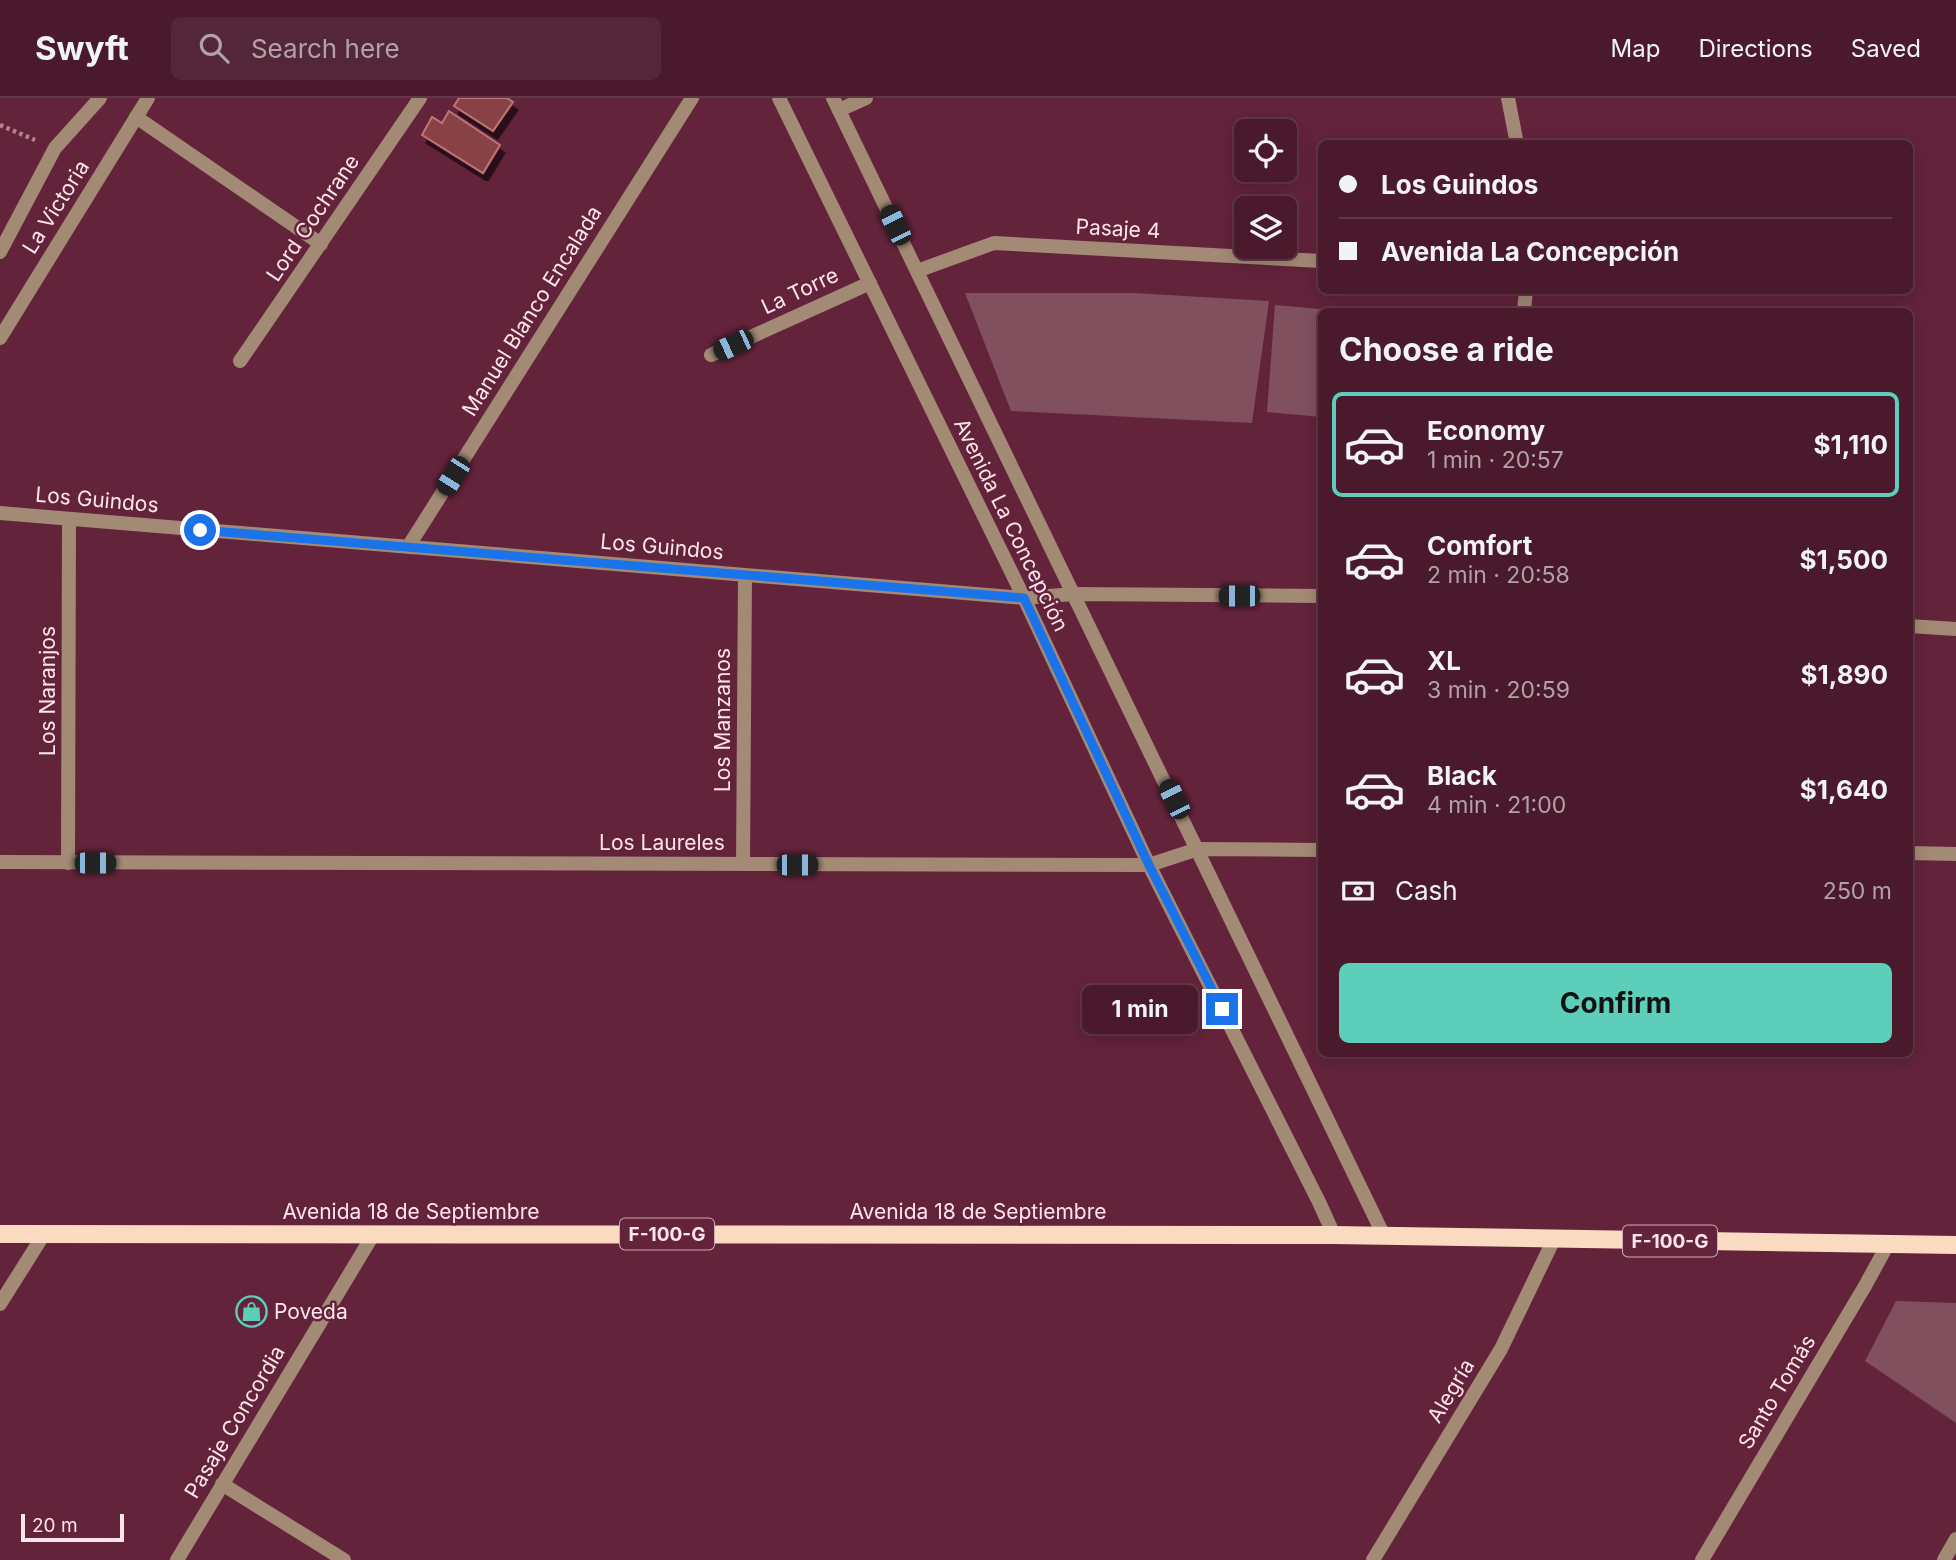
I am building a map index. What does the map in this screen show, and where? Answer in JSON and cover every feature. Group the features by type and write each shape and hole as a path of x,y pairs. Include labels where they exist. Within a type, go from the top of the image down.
{"main road":[{"name":"Avenida 18 de Septiembre","path":"0,1234 1334,1235 1956,1245"}],"street":[{"name":"La Victoria","path":"0,252 55,148 100,98"},
{"name":"La Victoria","path":"0,338 148,98"},
{"name":"Lord Cochrane","path":"240,362 420,98"},
{"name":"Manuel Blanco Encalada","path":"408,547 692,98"},
{"name":"Avenida La Concepción","path":"779,98 1024,598 1149,865 1334,1235"},
{"path":"836,104 866,98"},
{"path":"1508,98 1516,140"},
{"name":"Avenida La Concepción","path":"836,104 1384,1236"},
{"path":"136,117 321,244"},
{"name":"Pasaje 4","path":"917,271 994,243 1318,261"},
{"name":"La Torre","path":"711,355 870,283"},
{"name":"Los Guindos","path":"0,513 1024,598 1074,594 1318,596"},
{"name":"Los Naranjos","path":"68,863 69,519"},
{"name":"Los Manzanos","path":"743,864 745,575"},
{"path":"1913,625 1956,629"},
{"name":"Los Laureles","path":"0,862 1149,865 1198,849 1318,850"},
{"path":"1913,853 1956,854"},
{"path":"0,1304 44,1234"},
{"name":"Pasaje Concordia","path":"177,1560 373,1234"},
{"name":"Alegría","path":"1373,1560 1501,1349 1554,1239"},
{"name":"Santo Tomás","path":"1702,1560 1866,1286 1888,1244"},
{"path":"222,1484 344,1560"},
{"path":"1944,1560 1956,1539"}],"path":[{"path":"0,125 55,148"}],"shaded area":[{"path":"965,293 1134,293 1269,301 1252,423 1011,411"},
{"path":"1275,305 1318,309 1318,417 1267,412"},
{"path":"1896,1301 1956,1303 1956,1423 1865,1361"}],"building":[{"path":"459,98 507,98 513,102 493,131 454,106"},
{"path":"449,111 500,145 483,173 422,135 432,117 442,123"}],"place":[{"name":"Poveda","path":"251,1312"}],"route":[{"path":"200,530 1024,598 1149,865 1222,1009"}]}
